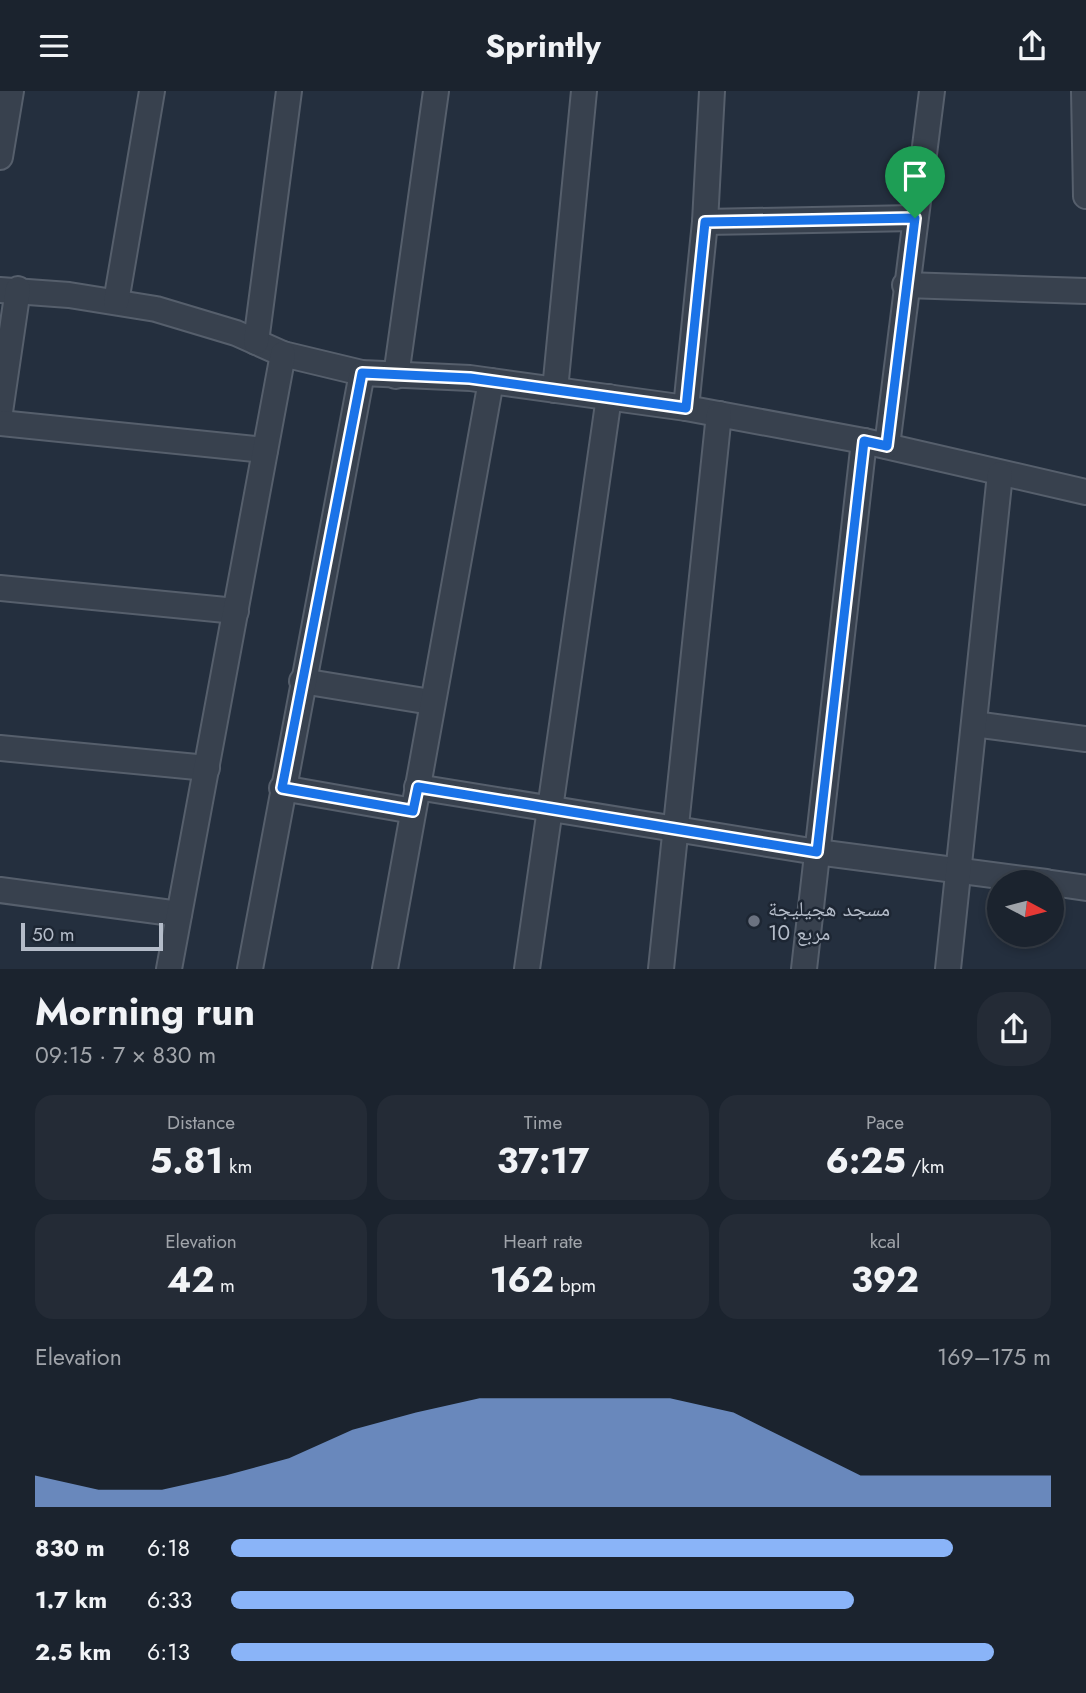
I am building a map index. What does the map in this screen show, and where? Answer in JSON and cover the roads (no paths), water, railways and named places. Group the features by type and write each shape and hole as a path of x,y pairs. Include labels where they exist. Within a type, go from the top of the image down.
{"street":[{"path":"0,157 11,91"},
{"path":"116,302 152,91"},
{"path":"256,342 289,91"},
{"path":"396,376 436,91"},
{"path":"555,390 584,91"},
{"path":"686,408 705,222 712,91"},
{"path":"804,968 817,852 875,443 905,285 932,91"},
{"path":"1084,91 1086,196"},
{"path":"705,222 915,218"},
{"path":"905,285 1086,291"},
{"path":"0,412 9,290 116,302 196,319 283,354 362,373 491,381 686,408 875,443 1086,492"},
{"path":"169,968 283,354"},
{"path":"250,968 362,373"},
{"path":"385,968 491,381"},
{"path":"527,968 609,397"},
{"path":"661,968 719,414"},
{"path":"0,423 265,450"},
{"path":"948,968 1000,474"},
{"path":"0,588 236,611"},
{"path":"302,681 431,702"},
{"path":"974,725 1086,739"},
{"path":"0,748 207,768"},
{"path":"418,787 817,852 987,873"},
{"path":"282,788 413,811"},
{"path":"1064,885 1086,888"},
{"path":"0,890 179,914"}],"place":[{"name":"مسجد هجيليجة مربع 10","path":"754,921"}]}
